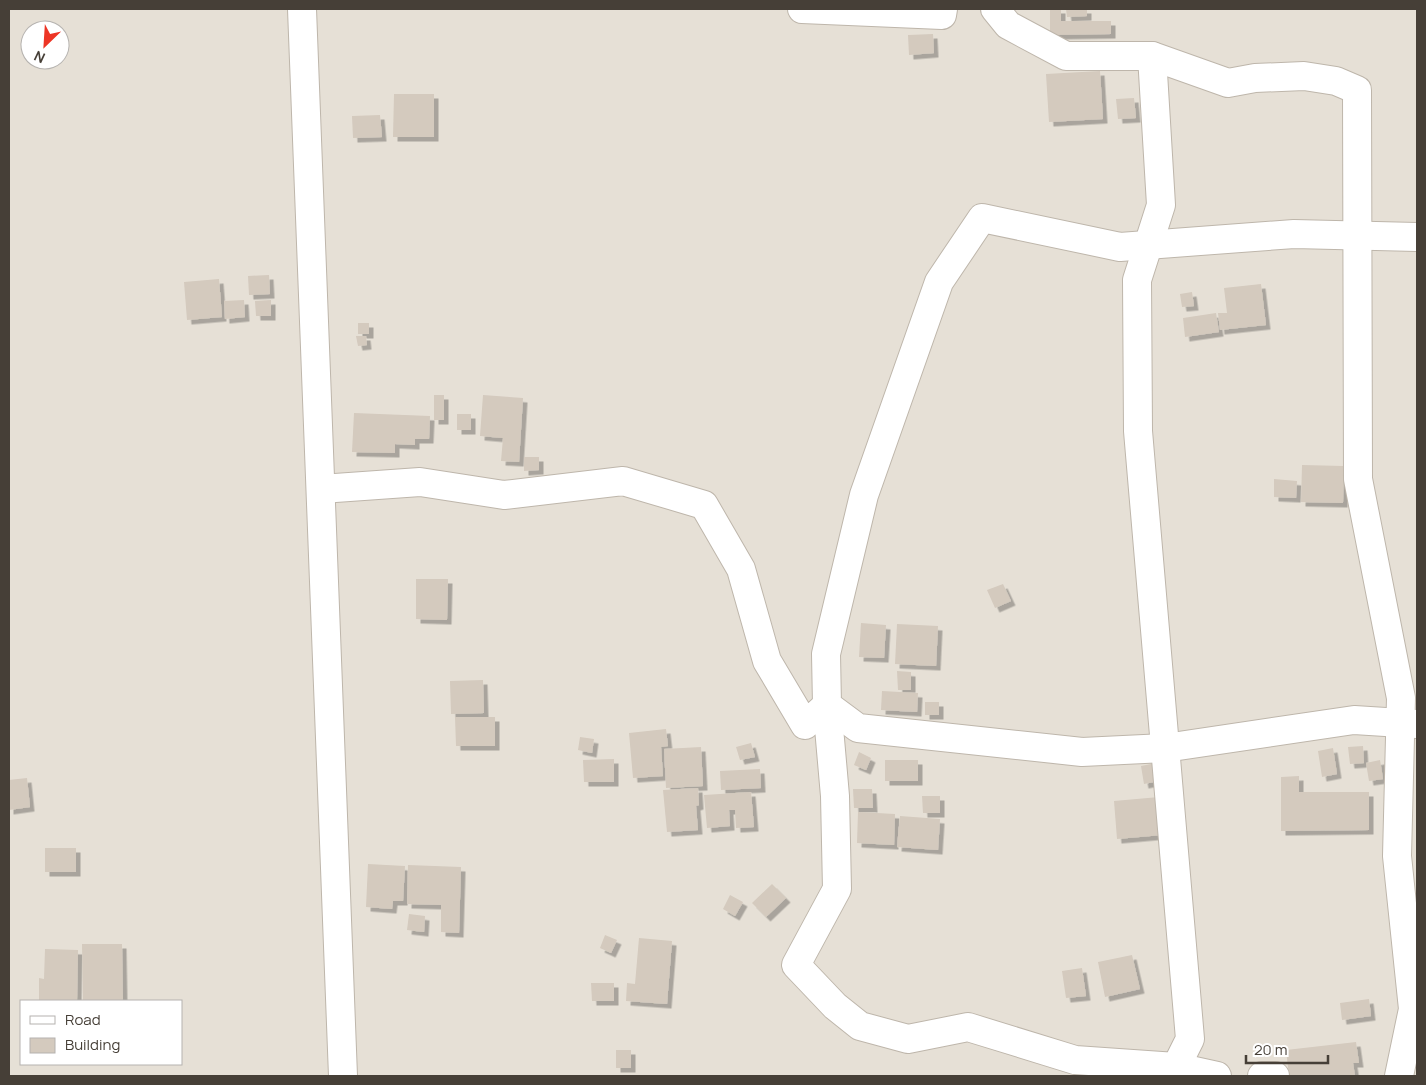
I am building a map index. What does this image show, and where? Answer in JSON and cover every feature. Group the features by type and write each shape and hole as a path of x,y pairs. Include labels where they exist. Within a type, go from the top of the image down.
{"street":[{"path":"302,9 343,1076"},
{"path":"802,9 944,11"},
{"path":"995,9 1008,25 1066,56 1152,56 1228,83 1255,78 1304,76 1336,82 1358,90 1358,479 1401,698 1409,723 1397,856 1415,1008 1399,1076"},
{"path":"1152,56 1161,205 1138,280 1138,431 1190,1040 1176,1067"},
{"path":"1217,1076 1176,1067 1074,1060 968,1027 908,1039 860,1026 829,999 796,964 837,889 835,796 827,705 826,654 864,495 939,282 982,218 1120,247 1294,234 1417,237"},
{"path":"320,489 420,482 504,495 623,481 704,505 741,569 767,661 805,725 827,705"},
{"path":"827,705 858,728 1082,752 1165,748 1354,720 1409,723"},
{"path":"1262,1076 1274,1076"}],"shaded area":[{"path":"9,9 1417,9 1417,1076 9,1076"}],"building":[{"path":"1050,9 1061,9 1061,21 1111,21 1111,34 1050,35"},
{"path":"1066,9 1087,9 1087,16 1067,17"},
{"path":"933,34 934,53 909,55 908,35"},
{"path":"1100,71 1103,119 1049,122 1046,74"},
{"path":"394,94 434,94 434,137 393,137"},
{"path":"1134,98 1136,118 1118,119 1116,99"},
{"path":"380,115 382,137 353,138 352,116"},
{"path":"269,275 270,294 249,295 248,276"},
{"path":"219,279 222,317 187,320 184,282"},
{"path":"1261,284 1266,325 1220,330 1218,313 1227,313 1224,288"},
{"path":"1192,292 1194,306 1182,307 1180,294"},
{"path":"244,300 245,317 225,319 224,301"},
{"path":"271,300 271,316 256,316 255,301"},
{"path":"1216,313 1219,332 1185,337 1183,318"},
{"path":"358,323 369,323 369,334 358,334"},
{"path":"356,336 366,336 367,345 358,346"},
{"path":"434,395 444,395 444,420 434,420"},
{"path":"483,395 523,398 519,462 501,461 503,438 480,436"},
{"path":"354,413 430,416 429,439 415,439 415,445 395,444 395,453 352,452"},
{"path":"457,414 471,414 471,430 457,430"},
{"path":"524,457 539,457 539,470 524,471"},
{"path":"1302,465 1344,466 1343,503 1301,502"},
{"path":"1274,479 1297,481 1296,498 1274,497"},
{"path":"416,579 448,579 447,620 416,619"},
{"path":"1003,584 1011,601 995,608 987,590"},
{"path":"861,623 886,625 884,658 859,657"},
{"path":"897,624 938,626 936,666 895,664"},
{"path":"897,671 911,672 911,690 898,690"},
{"path":"483,680 484,713 451,714 450,681"},
{"path":"882,691 918,693 917,712 881,710"},
{"path":"925,702 939,702 939,715 925,715"},
{"path":"455,717 495,717 495,746 456,746"},
{"path":"666,729 668,746 661,747 663,776 633,778 629,733"},
{"path":"580,737 594,739 592,753 578,750"},
{"path":"751,743 755,757 740,760 736,747"},
{"path":"1363,746 1364,763 1350,764 1348,747"},
{"path":"701,747 703,786 666,788 664,749"},
{"path":"1333,748 1337,774 1322,777 1318,751"},
{"path":"859,752 871,758 866,770 854,765"},
{"path":"614,759 614,782 584,782 583,760"},
{"path":"885,760 918,760 918,781 885,781"},
{"path":"1380,760 1383,779 1369,781 1366,763"},
{"path":"1156,763 1159,781 1144,784 1141,766"},
{"path":"760,769 761,788 721,790 720,771"},
{"path":"1299,776 1299,792 1369,792 1369,830 1281,831 1281,777"},
{"path":"27,778 30,807 9,810 9,780"},
{"path":"698,788 699,805 696,806 698,830 667,832 663,790"},
{"path":"853,789 872,789 873,808 854,808"},
{"path":"751,792 754,827 736,828 735,810 729,810 730,826 707,828 704,795"},
{"path":"922,796 940,796 940,813 923,813"},
{"path":"1159,797 1162,835 1117,839 1114,801"},
{"path":"858,812 895,814 894,845 857,843"},
{"path":"900,816 940,819 938,850 897,847"},
{"path":"45,848 76,848 76,872 45,872"},
{"path":"368,864 405,866 403,901 393,901 392,909 366,907"},
{"path":"408,865 461,867 459,933 441,932 441,905 407,904"},
{"path":"772,884 786,898 766,917 752,903"},
{"path":"730,895 743,902 735,916 723,909"},
{"path":"409,914 425,916 424,932 407,930"},
{"path":"605,935 617,940 611,953 600,948"},
{"path":"639,938 672,941 667,1004 626,1001 627,983 635,984"},
{"path":"82,944 122,944 123,1000 83,1000"},
{"path":"45,949 78,950 77,1000 39,1000 39,978 44,979"},
{"path":"1132,955 1140,989 1105,997 1098,962"},
{"path":"1082,968 1086,996 1066,998 1062,971"},
{"path":"591,983 614,983 614,1001 592,1001"},
{"path":"1369,999 1371,1016 1342,1020 1340,1003"},
{"path":"1356,1042 1359,1063 1353,1063 1355,1076 1289,1076 1286,1050"},
{"path":"616,1050 631,1050 631,1068 616,1068"}]}
